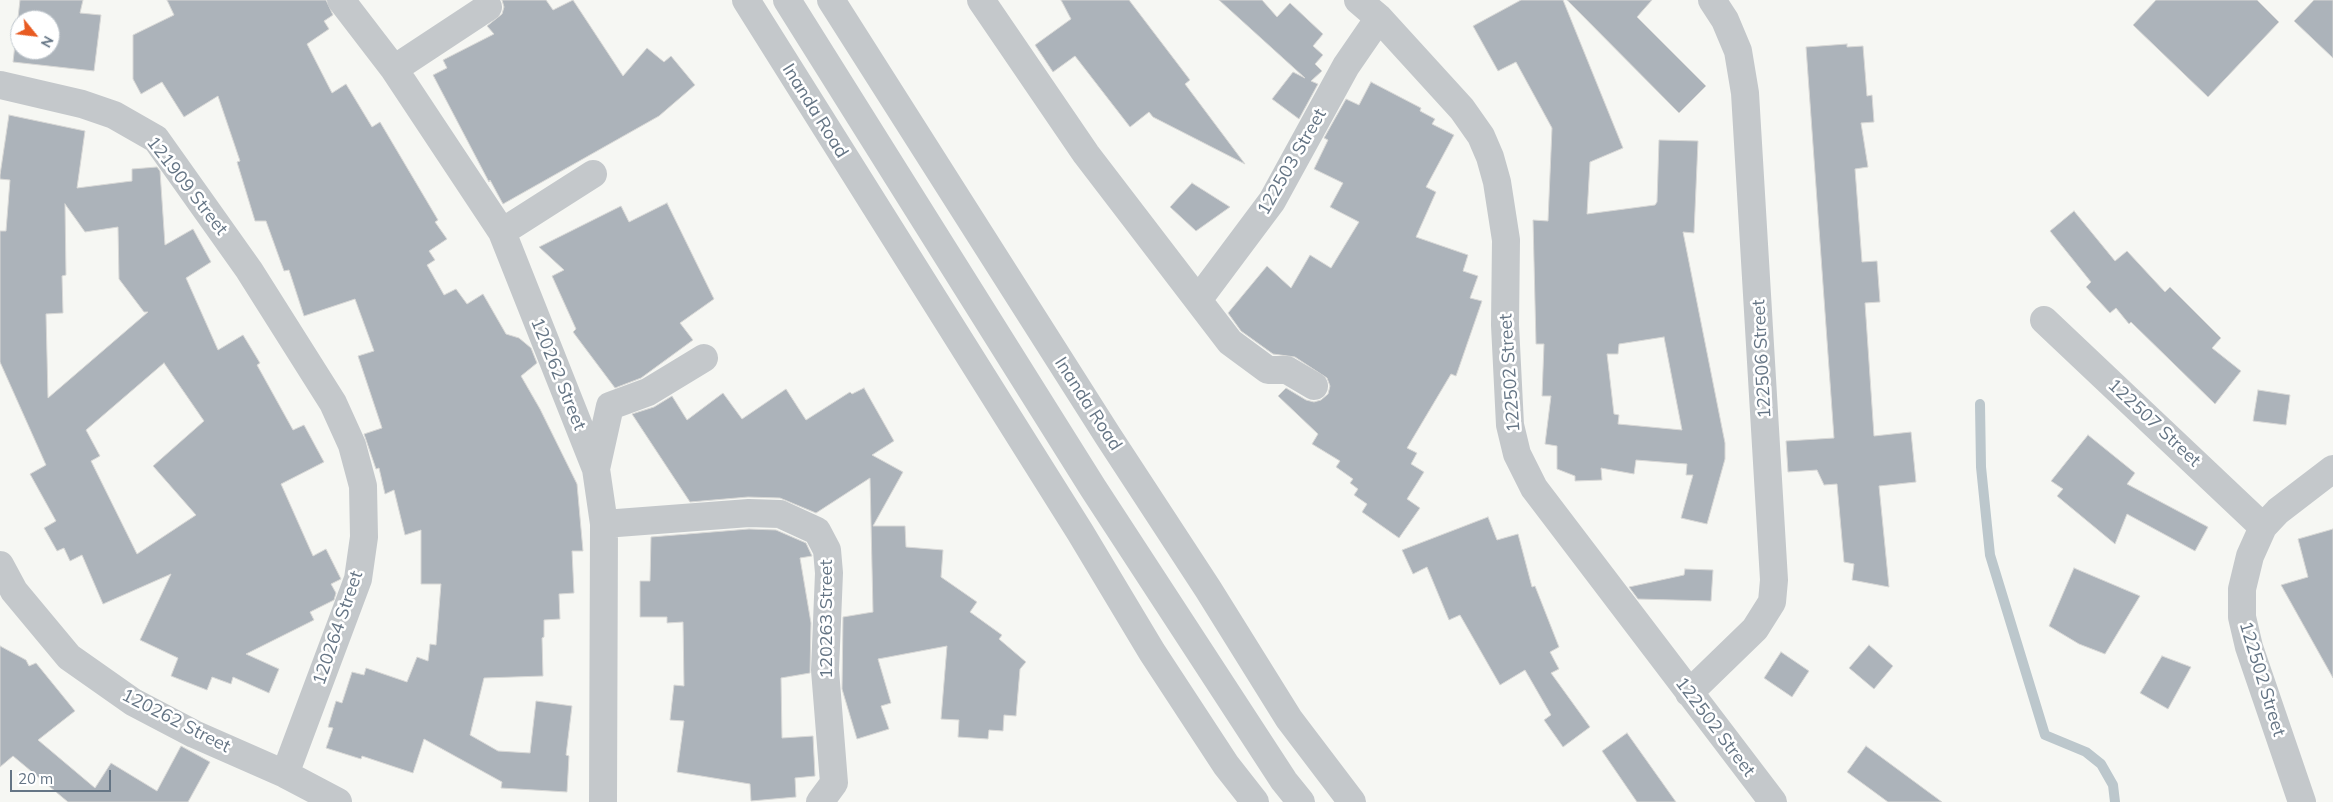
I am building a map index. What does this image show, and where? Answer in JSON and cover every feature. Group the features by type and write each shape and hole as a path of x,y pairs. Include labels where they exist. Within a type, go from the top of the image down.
{"street":[{"name":"120262 Street","path":"341,0 394,69 502,232 596,469 604,524 604,802"},
{"name":"Inanda Road","path":"746,0 1080,532 1152,652 1226,765 1255,802"},
{"path":"787,0 1093,488 1284,781 1301,802"},
{"name":"Inanda Road","path":"831,0 1208,588 1289,719 1352,802"},
{"path":"981,0 1086,154 1230,342 1268,370 1287,370 1314,386"},
{"name":"122502 Street","path":"1358,0 1379,18 1462,108 1481,136 1490,157 1497,182 1506,240 1508,405 1517,454 1534,488 1773,802"},
{"name":"122506 Street","path":"1689,693 1755,629 1772,602 1774,580 1745,93 1738,51 1725,20 1712,0"},
{"path":"394,69 488,7"},
{"name":"122503 Street","path":"1198,300 1272,201 1346,66 1379,18"},
{"name":"121909 Street","path":"0,85 82,104 114,115 156,139 245,263 296,344"},
{"path":"502,232 593,174"},
{"name":"122507 Street","path":"2044,320 2264,527"},
{"name":"120264 Street","path":"285,774 358,579 364,536 363,486 352,445 333,403 296,344"},
{"path":"596,469 610,406 648,392 704,358"},
{"name":"122502 Street","path":"2302,802 2249,647 2242,617 2242,589 2250,556 2264,527 2278,511 2333,469"},
{"name":"120263 Street","path":"604,524 749,513 780,514 817,531 827,550 829,573 825,670 834,783 820,802"},
{"name":"120262 Street","path":"0,565 14,591 69,656 133,702 194,734 285,774 338,802"}],"building":[{"path":"20,0 83,0 80,13 101,15 94,71 13,62 13,60 60,60 60,10 19,10"},
{"path":"167,0 326,0 333,15 324,21 329,29 307,44 332,93 346,84 372,127 380,122 438,220 435,222 447,239 429,251 435,260 427,265 444,295 456,289 467,304 483,294 506,334 519,338 531,348 537,363 521,376 540,409 577,484 583,551 572,551 574,593 559,594 560,619 544,620 544,637 542,638 543,676 484,678 470,735 498,751 530,753 536,701 572,706 566,755 569,756 567,792 501,788 502,782 424,739 413,773 362,756 361,759 326,748 333,728 328,727 336,701 342,703 352,672 364,675 366,668 407,682 417,657 428,661 430,644 436,645 441,584 421,584 421,530 405,535 394,490 385,494 379,468 376,469 364,434 382,428 358,356 374,351 355,299 304,316 289,270 284,271 266,221 255,221 237,162 240,161 218,96 184,117 162,82 141,94 133,79 133,35 174,15"},
{"path":"502,0 546,0 553,10 573,0 623,76 647,48 664,62 671,56 695,85 659,116 503,204 490,180 489,182 433,75 447,68 443,60 494,34 487,26 502,14 504,7"},
{"path":"1061,0 1129,0 1190,80 1185,84 1245,164 1153,117 1149,112 1130,127 1075,56 1053,72 1035,45 1071,19"},
{"path":"1219,0 1262,0 1277,17 1290,3 1323,34 1313,46 1323,55 1315,64 1322,71 1311,81 1318,84 1299,119 1272,99 1293,72 1305,78"},
{"path":"1521,0 1563,0 1623,148 1590,162 1587,214 1655,205 1657,202 1659,140 1698,141 1694,233 1683,232 1725,443 1725,459 1707,524 1681,518 1693,475 1686,475 1687,464 1636,460 1634,474 1601,468 1602,480 1575,481 1575,476 1557,469 1557,446 1545,444 1551,396 1542,396 1544,344 1536,344 1533,220 1548,221 1552,128 1516,62 1498,71 1473,26","holes":["1664,337 1682,430 1618,424 1619,415 1614,414 1607,354 1618,354 1619,344"]},
{"path":"1567,0 1652,0 1637,17 1706,86 1679,113"},
{"path":"2156,0 2257,0 2279,22 2208,97 2133,25"},
{"path":"2314,0 2333,0 2333,58 2294,21"},
{"path":"1847,44 1847,47 1863,46 1867,96 1872,95 1874,122 1861,123 1868,167 1855,169 1862,262 1877,261 1880,302 1865,303 1874,436 1911,432 1916,482 1879,486 1889,587 1852,580 1854,564 1844,562 1837,484 1824,485 1817,470 1788,472 1786,441 1834,438 1806,47"},
{"path":"1371,82 1421,108 1420,111 1435,119 1432,124 1454,135 1426,187 1436,192 1416,237 1468,255 1463,271 1478,276 1470,298 1482,301 1456,376 1451,374 1407,448 1417,453 1411,464 1424,472 1407,499 1420,508 1399,538 1362,512 1367,504 1354,495 1358,489 1350,483 1353,479 1336,467 1340,461 1312,444 1318,434 1278,396 1286,388 1306,400 1314,402 1321,400 1328,394 1330,386 1327,378 1295,357 1273,354 1241,331 1228,313 1267,266 1291,288 1310,255 1331,268 1359,222 1330,207 1343,183 1314,169 1328,140 1324,138 1346,99 1359,105"},
{"path":"9,115 85,131 77,188 132,181 132,169 157,167 160,171 165,245 193,229 211,262 186,278 218,350 243,335 260,363 257,365 293,430 304,425 324,462 281,484 313,556 326,549 341,579 331,584 336,593 334,600 310,612 314,620 246,654 279,669 269,693 233,677 231,684 212,677 207,690 171,676 178,658 140,640 171,574 103,604 82,555 70,561 64,548 57,551 44,528 56,521 30,474 46,465 0,362 0,231 6,231 10,180 0,179","holes":["65,204 85,232 118,227 119,279 144,312 148,312 48,398 46,314 63,313 62,276 66,275","164,363 204,421 153,466 196,515 137,554 91,461 100,456 86,430"]},
{"path":"1192,183 1230,207 1196,231 1170,207"},
{"path":"667,203 714,299 680,323 693,340 641,378 615,388 573,332 576,329 552,276 564,270 539,247 621,206 629,222"},
{"path":"2074,211 2115,261 2127,251 2165,292 2170,287 2221,338 2212,348 2241,371 2215,404 2131,322 2129,324 2116,308 2110,313 2086,287 2091,282 2050,231"},
{"path":"864,388 894,441 872,455 903,472 873,526 905,526 906,547 943,550 941,577 977,602 970,612 1002,635 999,639 1026,662 1020,669 1016,716 1004,715 1003,731 989,730 988,739 958,737 959,720 941,719 947,646 878,659 891,703 881,706 889,729 857,739 842,689 843,617 873,612 870,478 816,513 780,498 748,497 690,502 632,414 654,407 672,396 687,420 723,393 742,419 786,389 806,420 850,392 852,394"},
{"path":"2258,390 2290,395 2286,425 2253,421"},
{"path":"2088,435 2135,473 2127,484 2208,527 2195,551 2127,514 2115,544 2057,496 2063,489 2051,481"},
{"path":"1488,517 1497,540 1518,534 1532,587 1535,586 1559,647 1550,652 1559,669 1551,673 1590,727 1563,747 1544,720 1551,715 1525,670 1500,685 1460,615 1449,620 1427,567 1413,574 1402,550"},
{"path":"749,529 776,530 806,543 812,556 800,558 811,623 810,673 781,678 782,738 813,736 815,776 795,778 796,797 751,801 750,784 677,772 684,721 670,720 674,685 684,686 683,622 667,623 667,617 640,617 640,581 650,581 651,537"},
{"path":"2333,529 2333,678 2281,585 2308,577 2298,539"},
{"path":"2074,568 2140,596 2105,654 2079,644 2049,626"},
{"path":"1685,569 1713,570 1711,601 1638,599 1629,587 1684,575"},
{"path":"1869,645 1893,666 1874,689 1849,668"},
{"path":"0,646 26,660 29,666 36,663 75,711 38,740 95,788 111,763 157,791 181,746 210,762 188,802 68,802 13,756 0,767"},
{"path":"1781,652 1809,671 1792,697 1764,678"},
{"path":"2162,656 2191,667 2168,709 2140,693"},
{"path":"1627,733 1676,802 1637,802 1602,751"},
{"path":"1866,746 1942,802 1888,802 1847,772"}],"waterway":[{"path":"1980,404 1981,467 1990,555 2045,735 2086,752 2101,764 2113,785 2115,802"}]}
